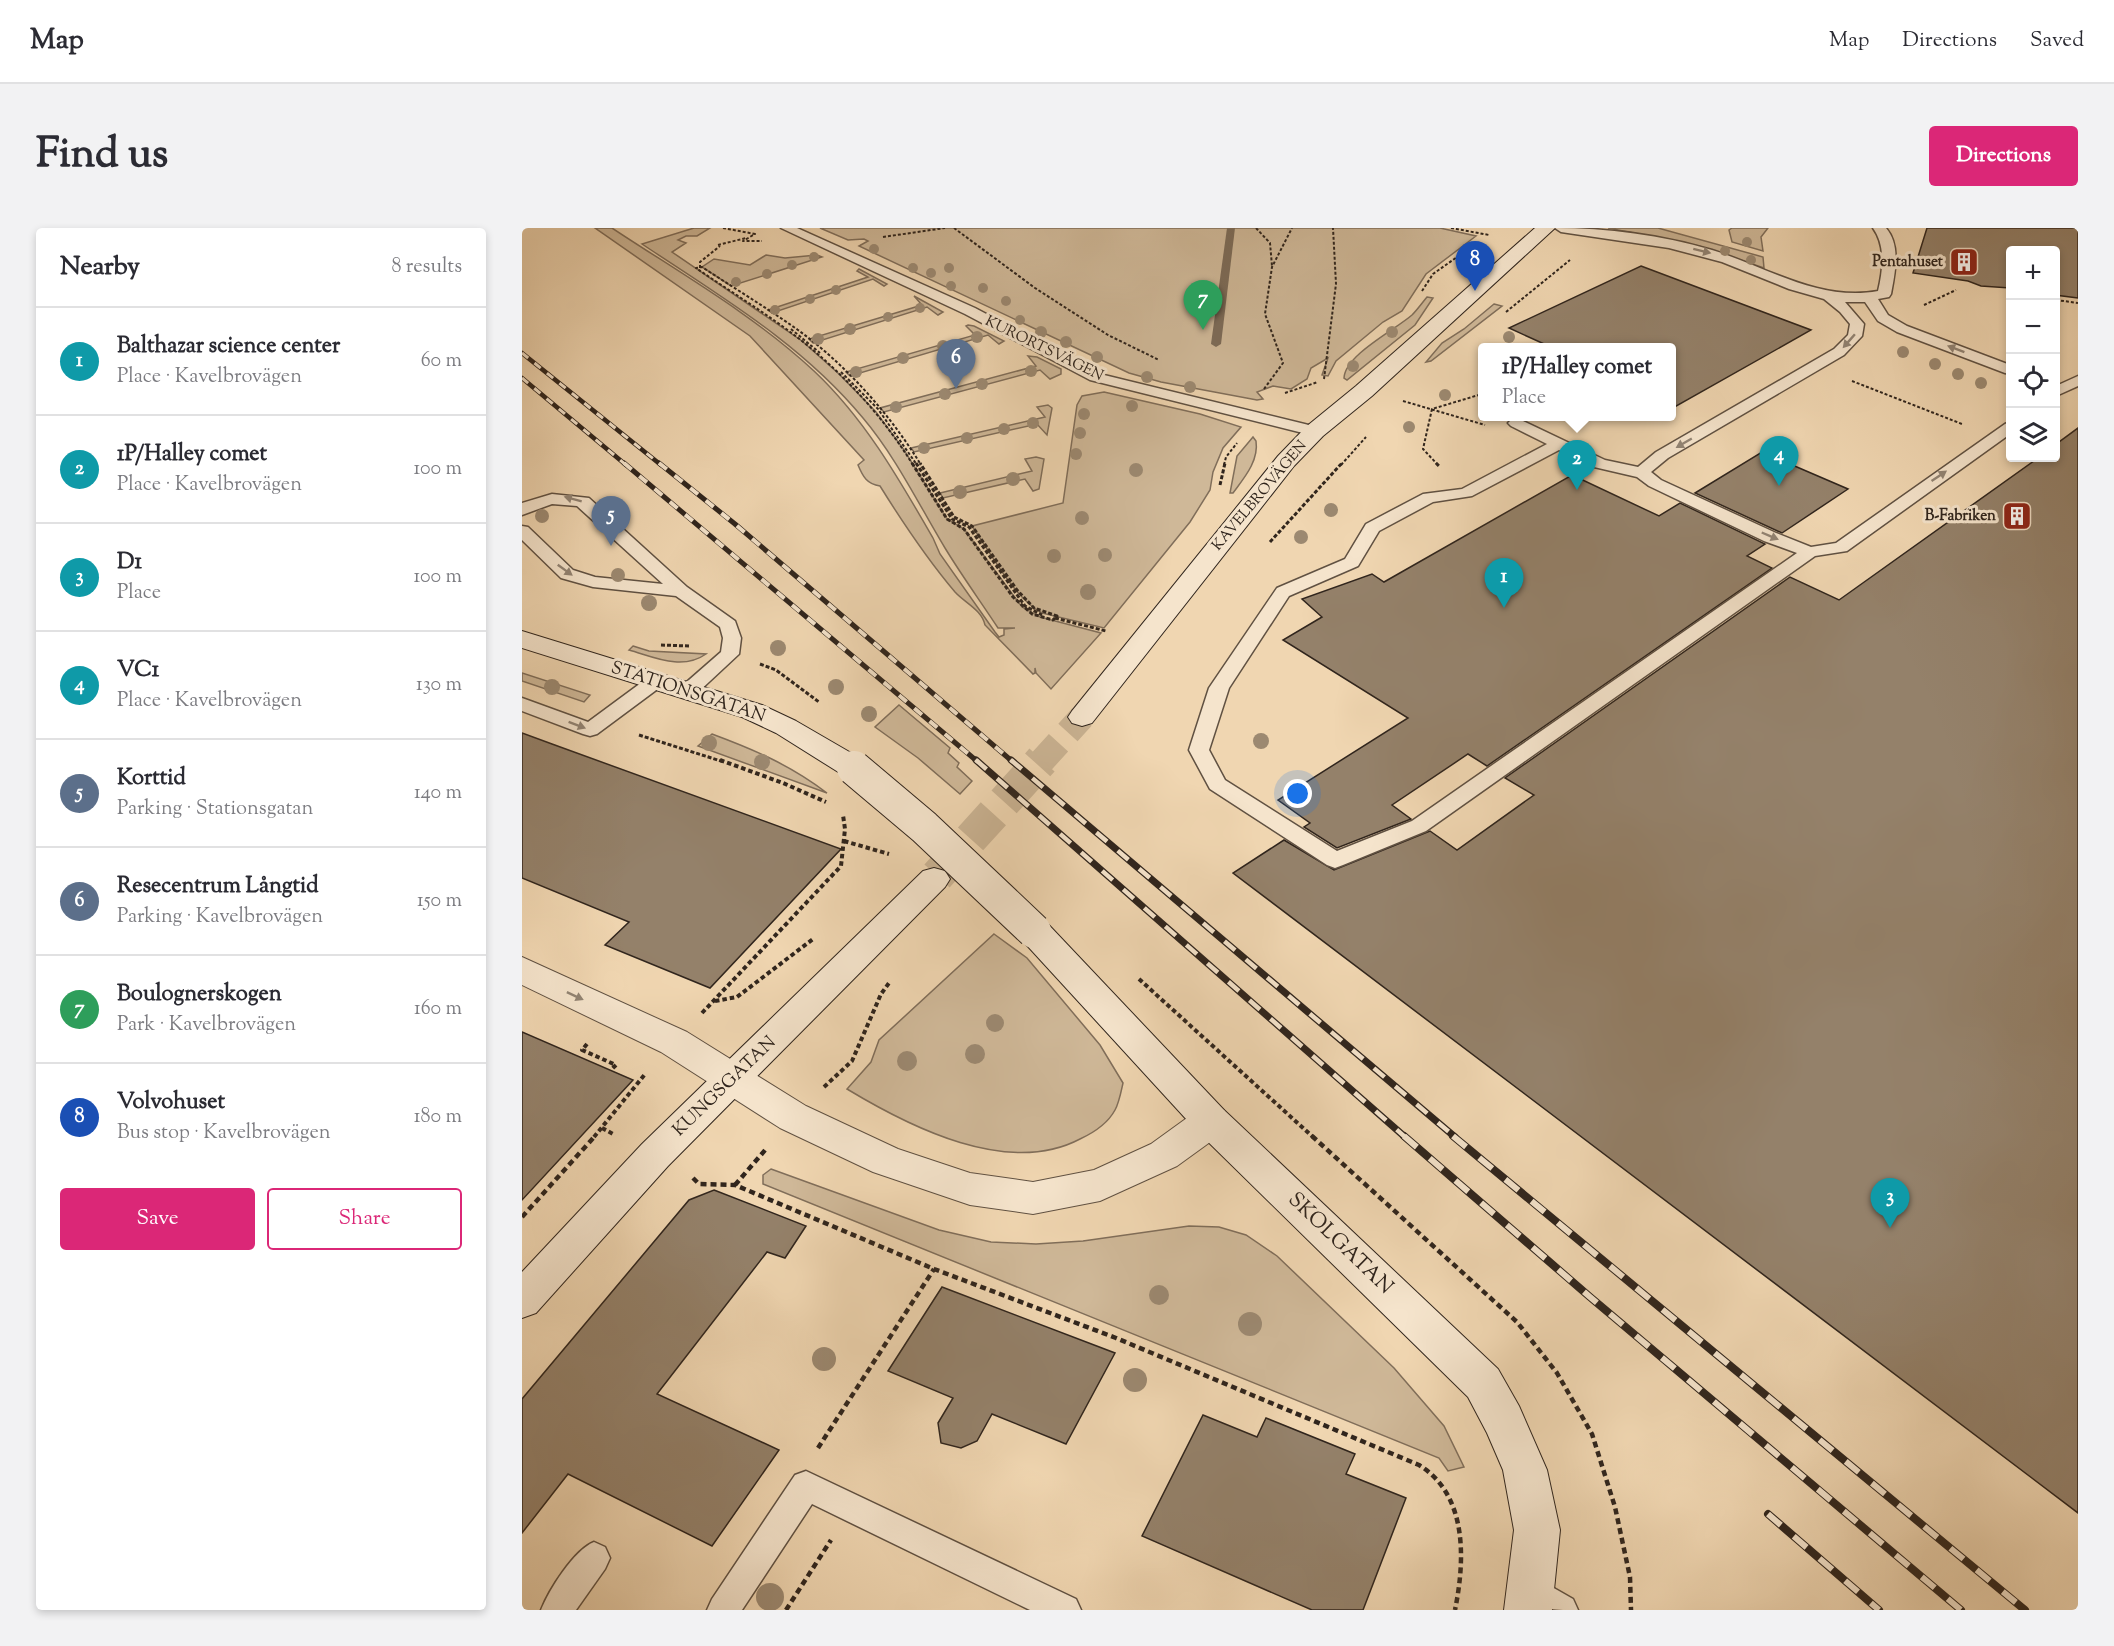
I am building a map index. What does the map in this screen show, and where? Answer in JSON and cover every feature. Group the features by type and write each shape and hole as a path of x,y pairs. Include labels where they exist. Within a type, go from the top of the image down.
{"street":[{"name":"KAVELBROVÄGEN","path":"1082,717 1286,461 1315,431 1364,391 1546,228"},
{"name":"STATIONSGATAN","path":"522,639 752,711 786,727 854,768 899,803 942,841 1034,931"},
{"name":"KUNGSGATAN","path":"522,1300 655,1155 934,879"},
{"name":"SKOLGATAN","path":"1034,931 1211,1121 1483,1383 1504,1421 1525,1470 1537,1530 1540,1604"},
{"path":"522,970 674,1042 793,1117 886,1161 970,1189 1033,1198 1100,1185 1164,1155 1211,1121"}],"lane":[{"name":"KURORTSVÄGEN","path":"787,228 970,311 1095,377 1315,431"},
{"path":"1561,228 1665,243 1707,252 1830,297 1845,309 1857,324 1856,336 1839,352 1662,455 1650,463 1642,473"},
{"path":"1830,297 1870,298 1884,294 1889,272 1887,237 1879,228"},
{"path":"1870,298 1883,318 1902,329 2006,368"},
{"path":"2060,389 2078,380"},
{"path":"1516,423 1600,464 1642,473 1655,483 1686,498 1770,537 1810,552"},
{"path":"1559,444 1466,493 1429,498 1372,528 1352,562 1283,592 1219,688 1199,750 1217,784 1335,860 1419,825 1810,552 1841,547 2006,430"},
{"path":"522,510 536,502 563,497 583,502 681,591 729,625 732,638 730,654 688,691"},
{"path":"522,531 567,574 593,582 681,591"},
{"path":"522,704 590,730 656,681"},
{"path":"723,1610 806,1486 1065,1610"},
{"path":"557,1610 594,1558"}],"path":[{"path":"731,228 736,229"},
{"path":"880,237 945,228"},
{"path":"954,228 1035,288 1108,335 1164,362"},
{"path":"1256,228 1270,243 1272,267 1265,314 1283,363 1264,389 1274,391"},
{"path":"1272,267 1292,228"},
{"path":"1278,398 1284,393 1324,380 1336,279 1337,250 1333,228"},
{"path":"1451,228 1490,235"},
{"path":"720,246 700,262 699,268 696,268 802,341 839,374 876,412 904,450 947,519 964,529 1017,601 1032,614 1103,630"},
{"path":"699,268 702,267 799,331 850,376 904,437 954,517 972,526 1017,590 1034,608 1057,616 1055,618"},
{"path":"1918,309 1956,290"},
{"path":"2060,301 2078,303"},
{"path":"1844,378 1969,426"},
{"path":"1432,409 1478,395"},
{"path":"1401,400 1483,426 1516,423"},
{"path":"1432,409 1423,449 1466,493"},
{"path":"590,730 648,735 783,783 834,806"},
{"path":"817,936 737,997 714,1001 841,866 845,829 842,811"},
{"path":"844,841 893,855"},
{"path":"836,1076 852,1061 881,994 895,976"},
{"path":"588,1044 582,1050 616,1065 611,1070"},
{"path":"522,1217 602,1128 647,1071"},
{"path":"602,1128 615,1134"},
{"path":"691,1176 699,1184 735,1185 934,1269 1116,1338 1404,1457 1428,1471 1446,1491 1461,1532 1460,1590 1455,1610"},
{"path":"735,1185 743,1176"},
{"path":"806,1486 820,1444 934,1269"},
{"path":"786,1610 851,1508"}],"shaded area":[{"path":"595,228 612,228 690,278 767,331 814,371 849,409 880,450 933,538 940,554 995,632 999,637 1004,635 1004,629 1015,628 998,628 951,558 886,449 839,391 787,344 759,323 642,244 694,228 710,228 697,236 686,236 678,240 686,243 672,252 802,341 839,374 876,412 904,450 947,519 964,529 1022,607 1040,617 1101,633 1051,689 1036,673 1035,668 1033,674 985,625 977,611 955,592 935,567 880,486 872,484 864,476 858,465 864,460 750,336"},
{"path":"820,228 1440,228 1476,236 1426,274 1402,311 1383,322 1336,361 1328,376 1322,375 1328,358 1311,368 1307,379 1291,389 1273,386 1257,392 1263,399 1257,400 1161,382 1129,373 859,246 868,241 864,239 848,240"},
{"path":"1608,228 1658,228 1763,257 1764,268 1699,246"},
{"path":"1732,228 1768,228 1761,237 1763,251 1732,242 1729,230"},
{"path":"766,255 785,258 817,255 822,257 731,286 702,267 714,259 750,265"},
{"path":"859,269 887,284 884,286 873,279 772,313 768,310 868,277 857,271"},
{"path":"914,296 943,312 938,315 927,307 813,343 809,339 922,305"},
{"path":"1427,297 1433,298 1415,325 1347,380 1344,378 1347,369 1361,352 1412,315"},
{"path":"1494,304 1502,306 1431,361 1426,362 1442,343 1464,329"},
{"path":"966,326 1004,341 999,344 988,335 850,376 846,372 975,335"},
{"path":"1028,356 1037,357 1061,369 1061,374 1050,379 1040,370 884,412 880,408 1036,366"},
{"path":"1104,392 1200,414 1241,427 1223,448 1213,472 1210,490 1190,522 1104,628 1042,613 1031,606 1012,586 972,526 1063,503 1077,405 1082,396"},
{"path":"1048,405 1052,408 1047,435 1037,424 914,452 911,448 1045,417 1037,407"},
{"path":"1253,437 1256,441 1256,448 1253,462 1233,493 1230,493 1237,456"},
{"path":"1036,457 1044,459 1039,489 1033,491 1025,479 943,498 940,493 1032,471 1025,459"},
{"path":"633,646 649,651 706,654 687,662 668,661 629,650"},
{"path":"522,673 590,695 584,702 522,681"},
{"path":"899,705 950,748 948,753 959,763 957,767 972,781 960,794 918,758 875,727"},
{"path":"712,734 772,759 827,793 698,746"},
{"path":"994,934 1027,958 1100,1045 1123,1083 1116,1107 1104,1123 1085,1137 1052,1149 1022,1153 991,1150 960,1143 929,1132 847,1089 871,1062 879,1040"},
{"path":"771,1169 939,1230 991,1242 1036,1244 1083,1241 1189,1226 1219,1227 1246,1235 1277,1256 1394,1368 1444,1426 1464,1467 1448,1471 1439,1458 763,1184 763,1175"}],"building":[{"name":"Pentahuset","path":"1927,228 2078,228 2078,298 2060,296 2060,246 2006,246 2006,288 1981,286 1968,281 1913,273"},
{"path":"1641,266 1811,330 1676,406 1676,343 1542,343 1509,328"},
{"path":"2078,428 2078,1513 1233,873 1284,840 1334,870 1430,831 1457,850 1534,795 1505,778 1790,577 1839,600 2032,462 2060,462 2060,441"},
{"path":"1762,452 1848,489 1782,533 1695,493"},
{"path":"1572,475 1659,516 1680,503 1765,544 1747,556 1772,568 1487,766 1468,754 1392,805 1411,819 1337,848 1304,827 1310,823 1278,800 1408,718 1283,640 1322,617 1302,599 1372,574 1384,582"},
{"path":"522,733 841,849 710,988 605,945 629,922 522,878"},
{"path":"522,1032 633,1080 522,1200"},
{"path":"714,1190 806,1226 785,1258 767,1252 657,1394 779,1450 712,1546 568,1474 522,1533 522,1399 689,1200"},
{"path":"942,1287 1115,1353 1066,1444 992,1414 977,1441 961,1448 941,1443 938,1423 953,1398 888,1371"},
{"path":"1203,1415 1257,1437 1266,1418 1355,1454 1346,1474 1406,1498 1363,1610 1312,1610 1142,1536"}],"waterway":[{"path":"1216,344 1231,228"}],"tunnel":[{"path":"1041,762 1082,717"},
{"path":"937,876 1042,760"}],"railway":[{"path":"522,353 661,465"},
{"path":"522,378 626,465"},
{"path":"624,463 978,762"},
{"path":"659,463 735,524 1013,762"},
{"path":"976,760 1405,1137"},
{"path":"1011,760 1455,1137"},
{"path":"1404,1136 1590,1297 1961,1610"},
{"path":"1453,1136 2025,1610"},
{"path":"1768,1514 1879,1610"}],"place":[{"name":"Pentahuset","path":"1964,262"},
{"name":"Volvohuset","path":"1475,291"},
{"name":"Boulognerskogen","path":"1203,330"},
{"name":"Resecentrum Långtid","path":"956,389"},
{"name":"VC1","path":"1779,486"},
{"name":"1P/Halley comet","path":"1577,490"},
{"name":"B-Fabriken","path":"2017,516"},
{"name":"Korttid","path":"611,546"},
{"name":"Balthazar science center","path":"1504,608"},
{"name":"D1","path":"1890,1228"}]}
